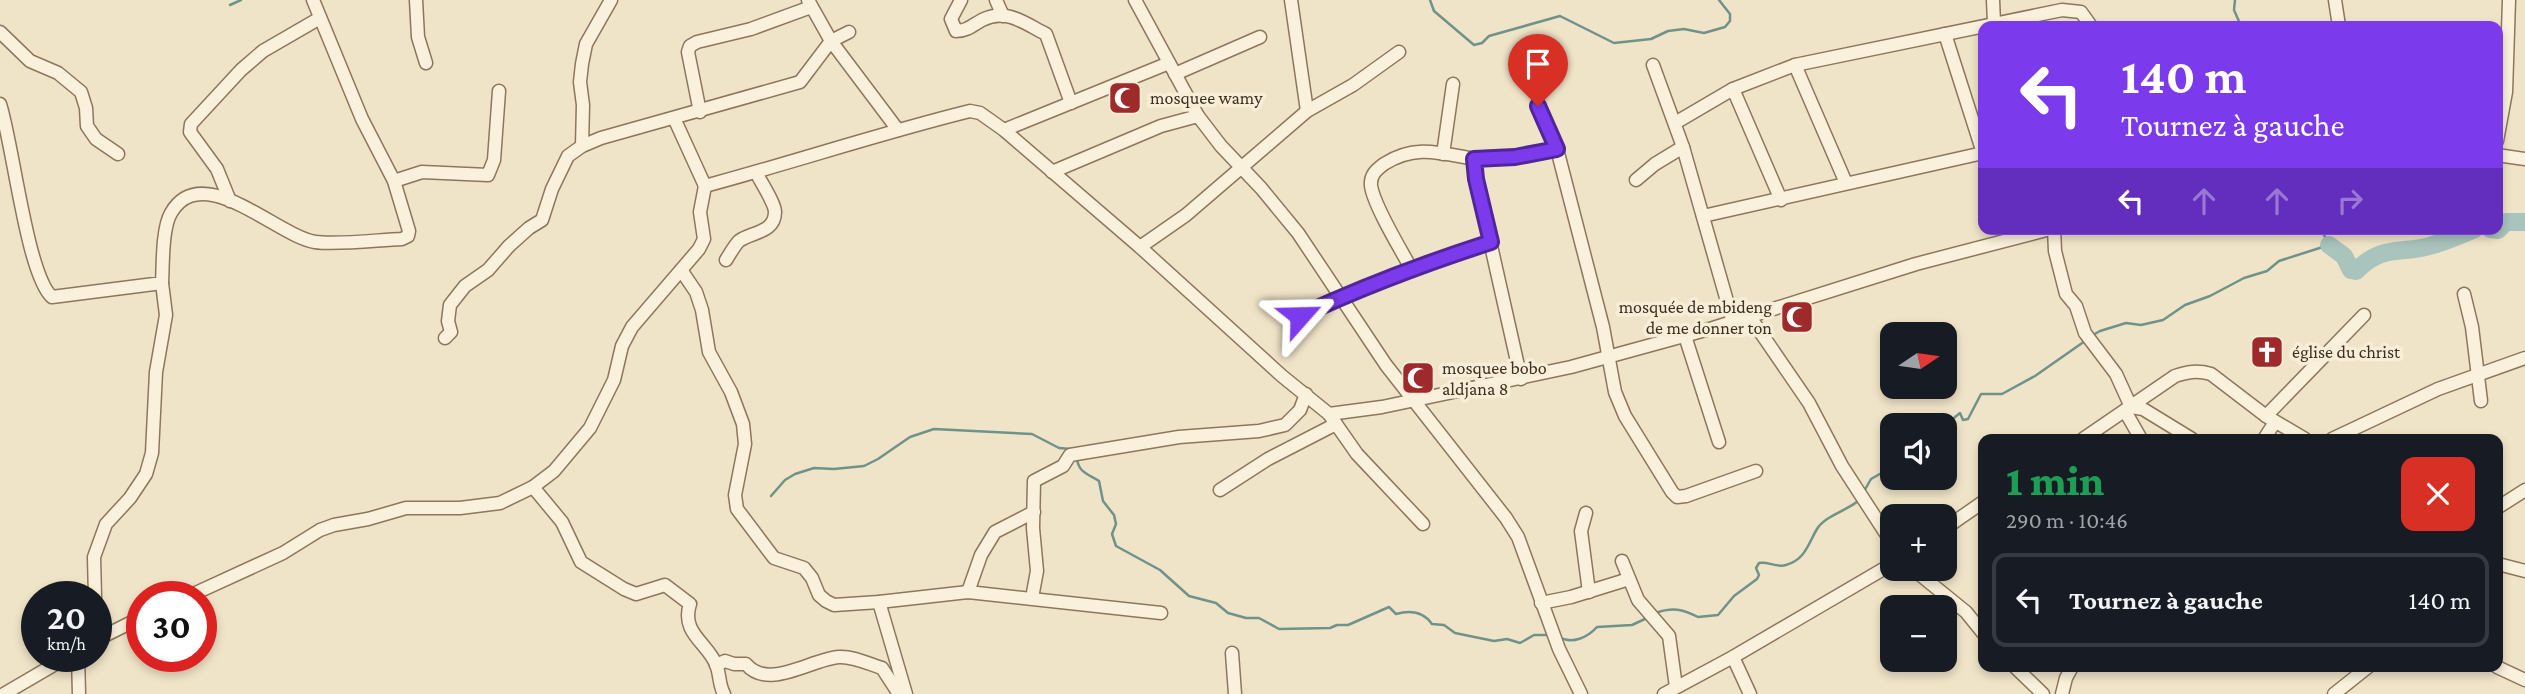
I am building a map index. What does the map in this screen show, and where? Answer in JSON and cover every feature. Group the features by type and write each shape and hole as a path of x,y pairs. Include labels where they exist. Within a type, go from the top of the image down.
{"street":[{"path":"95,581 94,557 106,524 130,498 146,474 152,453 156,372 166,315 162,283 170,215 180,202 194,196 215,194 255,211 290,233 315,242 402,239 408,236 409,231 394,181 362,120 313,0"},
{"path":"416,0 418,37 426,63"},
{"path":"582,146 582,64 586,44 611,0"},
{"path":"961,0 951,19 956,31 965,31 985,18 1009,15 1046,34 1070,103"},
{"path":"996,0 1003,16"},
{"path":"1135,0 1198,116 1239,168 1262,188 1298,233 1412,401 1518,537 1559,649 1580,694"},
{"path":"1291,0 1307,111"},
{"path":"1993,0 1994,21"},
{"path":"2335,0 2338,21"},
{"path":"2503,108 2510,0"},
{"path":"700,111 688,52 690,46 751,29 810,4 831,41 898,130"},
{"path":"2025,21 2062,10 2081,12 2087,21"},
{"path":"230,201 217,169 190,132 191,124 241,70 263,51 320,18"},
{"path":"1675,123 1733,89 1795,65 1978,27"},
{"path":"0,32 30,61 58,73 81,92 86,108 87,126 96,139 118,154"},
{"path":"445,338 451,332 448,321 450,305 465,286 488,270 509,246 542,220 564,162 573,152 601,138 800,82 831,41 849,32"},
{"path":"1945,34 1978,137"},
{"path":"1004,131 1070,103 1260,37"},
{"path":"1140,247 1186,215 1307,111 1353,85 1399,52"},
{"path":"1653,65 1683,147 1733,322"},
{"path":"1795,65 1846,183"},
{"path":"1443,154 1453,84"},
{"path":"1733,89 1781,200"},
{"path":"394,181 422,172 488,175 494,160 499,91"},
{"path":"0,104 22,211 45,292 52,297 162,283"},
{"path":"1538,106 1557,149 1609,357 1615,392 1625,416 1677,497 1756,471"},
{"path":"705,186 898,130 970,111 980,113 1140,247 1282,376 1306,394 1332,419 1357,454 1423,524"},
{"path":"1052,172 1161,126 1198,116"},
{"path":"217,584 283,554 327,527 406,508 460,508 500,503 533,487 554,471 590,428 614,380 622,346 632,327 699,249 704,239 700,212 705,186 674,118"},
{"path":"1636,180 1655,164 1683,147"},
{"path":"1412,270 1371,188 1371,178 1377,169 1398,156 1418,150 1474,159 1515,157 1557,149"},
{"path":"1703,216 1978,154"},
{"path":"2503,156 2525,159"},
{"path":"1474,159 1476,179 1521,379"},
{"path":"726,260 739,242 759,233 773,220 775,211 756,172"},
{"path":"1220,490 1332,419 1349,412 1521,379 1609,357 1750,317 1916,264 2029,235"},
{"path":"2053,235 2066,294 2076,306 2089,338 2116,374 2139,434"},
{"path":"1300,316 1342,296 1491,242"},
{"path":"681,270 699,301 709,352 742,417 745,444 735,495 737,509 774,558 804,568 812,578 819,595 827,601 834,604 880,602 968,592 1161,613"},
{"path":"2464,294 2472,327 2481,401"},
{"path":"2266,434 2271,419 2364,315"},
{"path":"1750,317 1809,403 1842,466 1880,523"},
{"path":"1685,336 1719,442"},
{"path":"2344,434 2438,389 2525,358"},
{"path":"2090,434 2175,376 2201,371 2211,374 2271,419 2296,434"},
{"path":"1032,598 1037,571 1033,528 1034,481 1062,466 1070,455 1100,448 1154,443 1179,437 1232,434 1285,425 1300,410 1306,394"},
{"path":"2128,409 2143,409 2184,434"},
{"path":"533,487 562,522 581,562 636,594 665,585 690,604 687,612 691,632 716,665 719,685 724,694"},
{"path":"2503,504 2525,490"},
{"path":"1957,520 1978,505"},
{"path":"968,592 981,555 995,533 1034,512"},
{"path":"1586,513 1581,531 1589,592"},
{"path":"1622,561 1638,600 1669,636 1676,687"},
{"path":"2503,564 2525,570"},
{"path":"1664,694 1880,571"},
{"path":"1541,603 1629,579"},
{"path":"1928,581 1966,612 1978,627"},
{"path":"880,602 906,694"},
{"path":"1232,653 1235,694"},
{"path":"716,665 725,661 746,664 752,672 773,677 794,668 840,657 882,668 899,694"},
{"path":"1732,657 1750,694"},
{"path":"2503,670 2525,680"},
{"path":"4,694 42,672"},
{"path":"78,672 79,694"},
{"path":"2020,672 2043,694"},
{"path":"2062,694 2069,672"},
{"path":"2334,694 2362,672"}],"waterway":[{"path":"230,5 241,0"},
{"path":"1430,0 1434,11 1474,45 1482,43 1489,36 1560,16 1614,43 1651,39 1668,31 1684,29 1704,33 1725,27 1730,21 1730,14 1719,0"},
{"path":"2235,0 2234,10 2239,21"},
{"path":"2503,225 2506,222 2525,222"},
{"path":"2093,335 2126,323 2141,325 2163,320 2185,305 2210,296 2244,278 2267,271 2279,261 2329,245 2324,235"},
{"path":"2329,245 2344,256 2351,270 2356,271 2366,262 2384,253 2422,248 2461,235"},
{"path":"1957,415 1960,413 1963,420 1968,419 1981,394 2002,394 2035,376 2085,341"},
{"path":"771,496 785,480 795,474 814,468 864,466 910,437 934,429 1032,434 1059,448 1071,449"},
{"path":"1077,458 1082,470 1099,481 1103,501 1114,515 1116,524 1112,534 1116,546 1160,570 1189,596 1216,603 1228,613 1259,618 1279,629 1330,628 1348,625 1389,607 1396,614 1416,613 1425,616 1432,624 1444,625 1455,633 1494,641 1507,639 1520,643 1534,635 1549,635"},
{"path":"1863,493 1871,479 1880,474"},
{"path":"1655,613 1672,610 1698,617 1718,615 1734,596 1757,579 1759,575 1756,568 1759,563 1782,566 1792,563 1805,551 1821,524 1858,501"},
{"path":"1559,637 1574,640 1584,637 1597,627 1632,625 1647,618"}],"place":[{"name":"mosquee wamy","path":"1125,98"},
{"name":"mosquée de mbideng de me donner ton","path":"1797,317"},
{"name":"église du christ","path":"2267,352"},
{"name":"mosquee bobo aldjana 8","path":"1418,378"}],"route":[{"path":"1300,316 1342,296 1491,242 1474,159 1515,157 1557,149 1538,106"}]}
